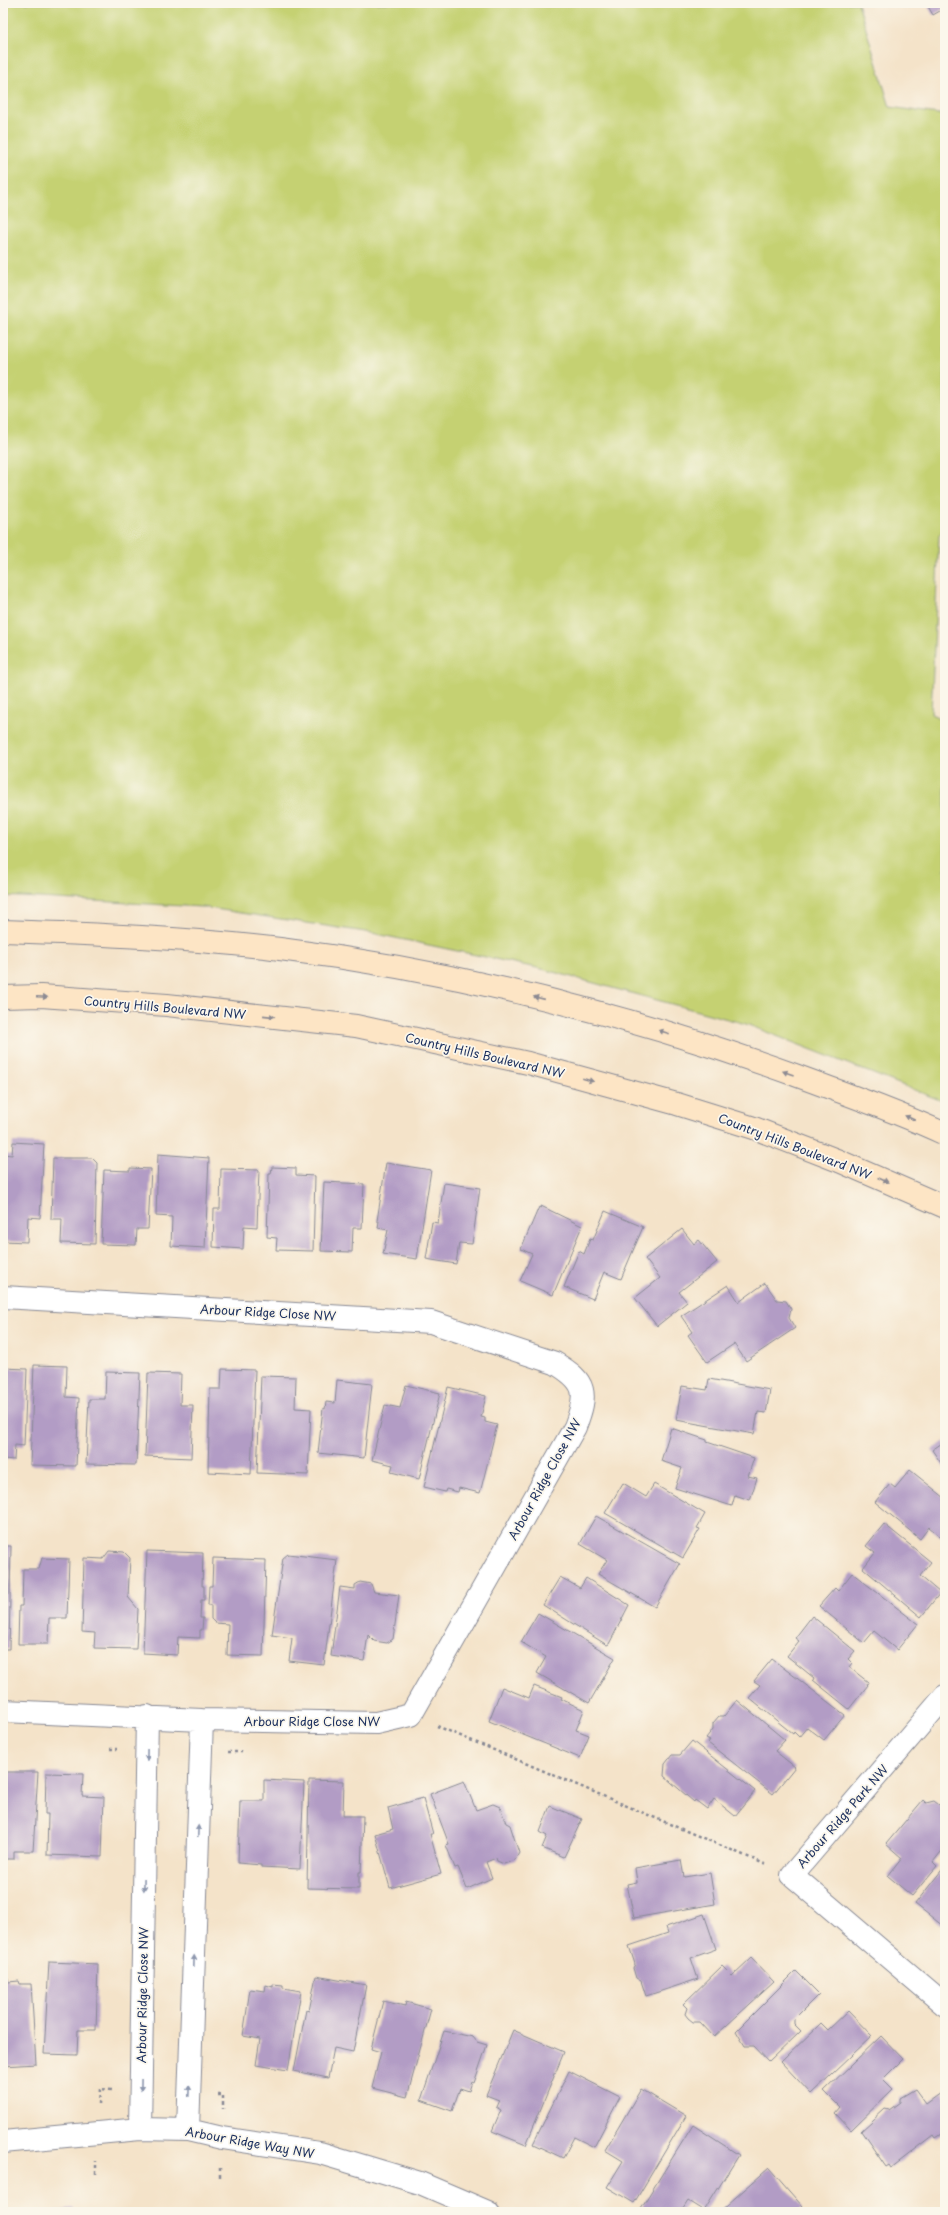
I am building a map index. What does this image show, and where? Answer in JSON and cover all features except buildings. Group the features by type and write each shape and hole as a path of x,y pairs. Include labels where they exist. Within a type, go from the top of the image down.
{"main road":[{"path":"3,931 105,934 280,949 416,970 579,1007 734,1053 902,1114 945,1134"},
{"name":"Country Hills Boulevard NW","path":"3,997 41,996 167,1005 356,1026 528,1063 677,1104 754,1128 839,1160 945,1207"}],"street":[{"name":"Arbour Ridge Close NW","path":"3,1297 431,1322 536,1355 555,1363 572,1373 581,1385 583,1407 575,1427 411,1715 376,1723 202,1720 147,1716 3,1711"},
{"name":"Arbour Ridge Park NW","path":"945,1696 792,1875 945,2005"},
{"name":"Arbour Ridge Close NW","path":"140,2129 147,1716"},
{"path":"188,2130 202,1720"},
{"name":"Arbour Ridge Way NW","path":"3,2142 140,2129 188,2130 222,2138 320,2153 420,2184 488,2212"}],"path":[{"path":"411,1715 792,1875"}],"green space":[{"path":"3,3 858,3 890,107 945,115 945,526 939,536 931,714 945,720 945,1102 746,1024 542,969 372,933 202,907 3,896"}]}
